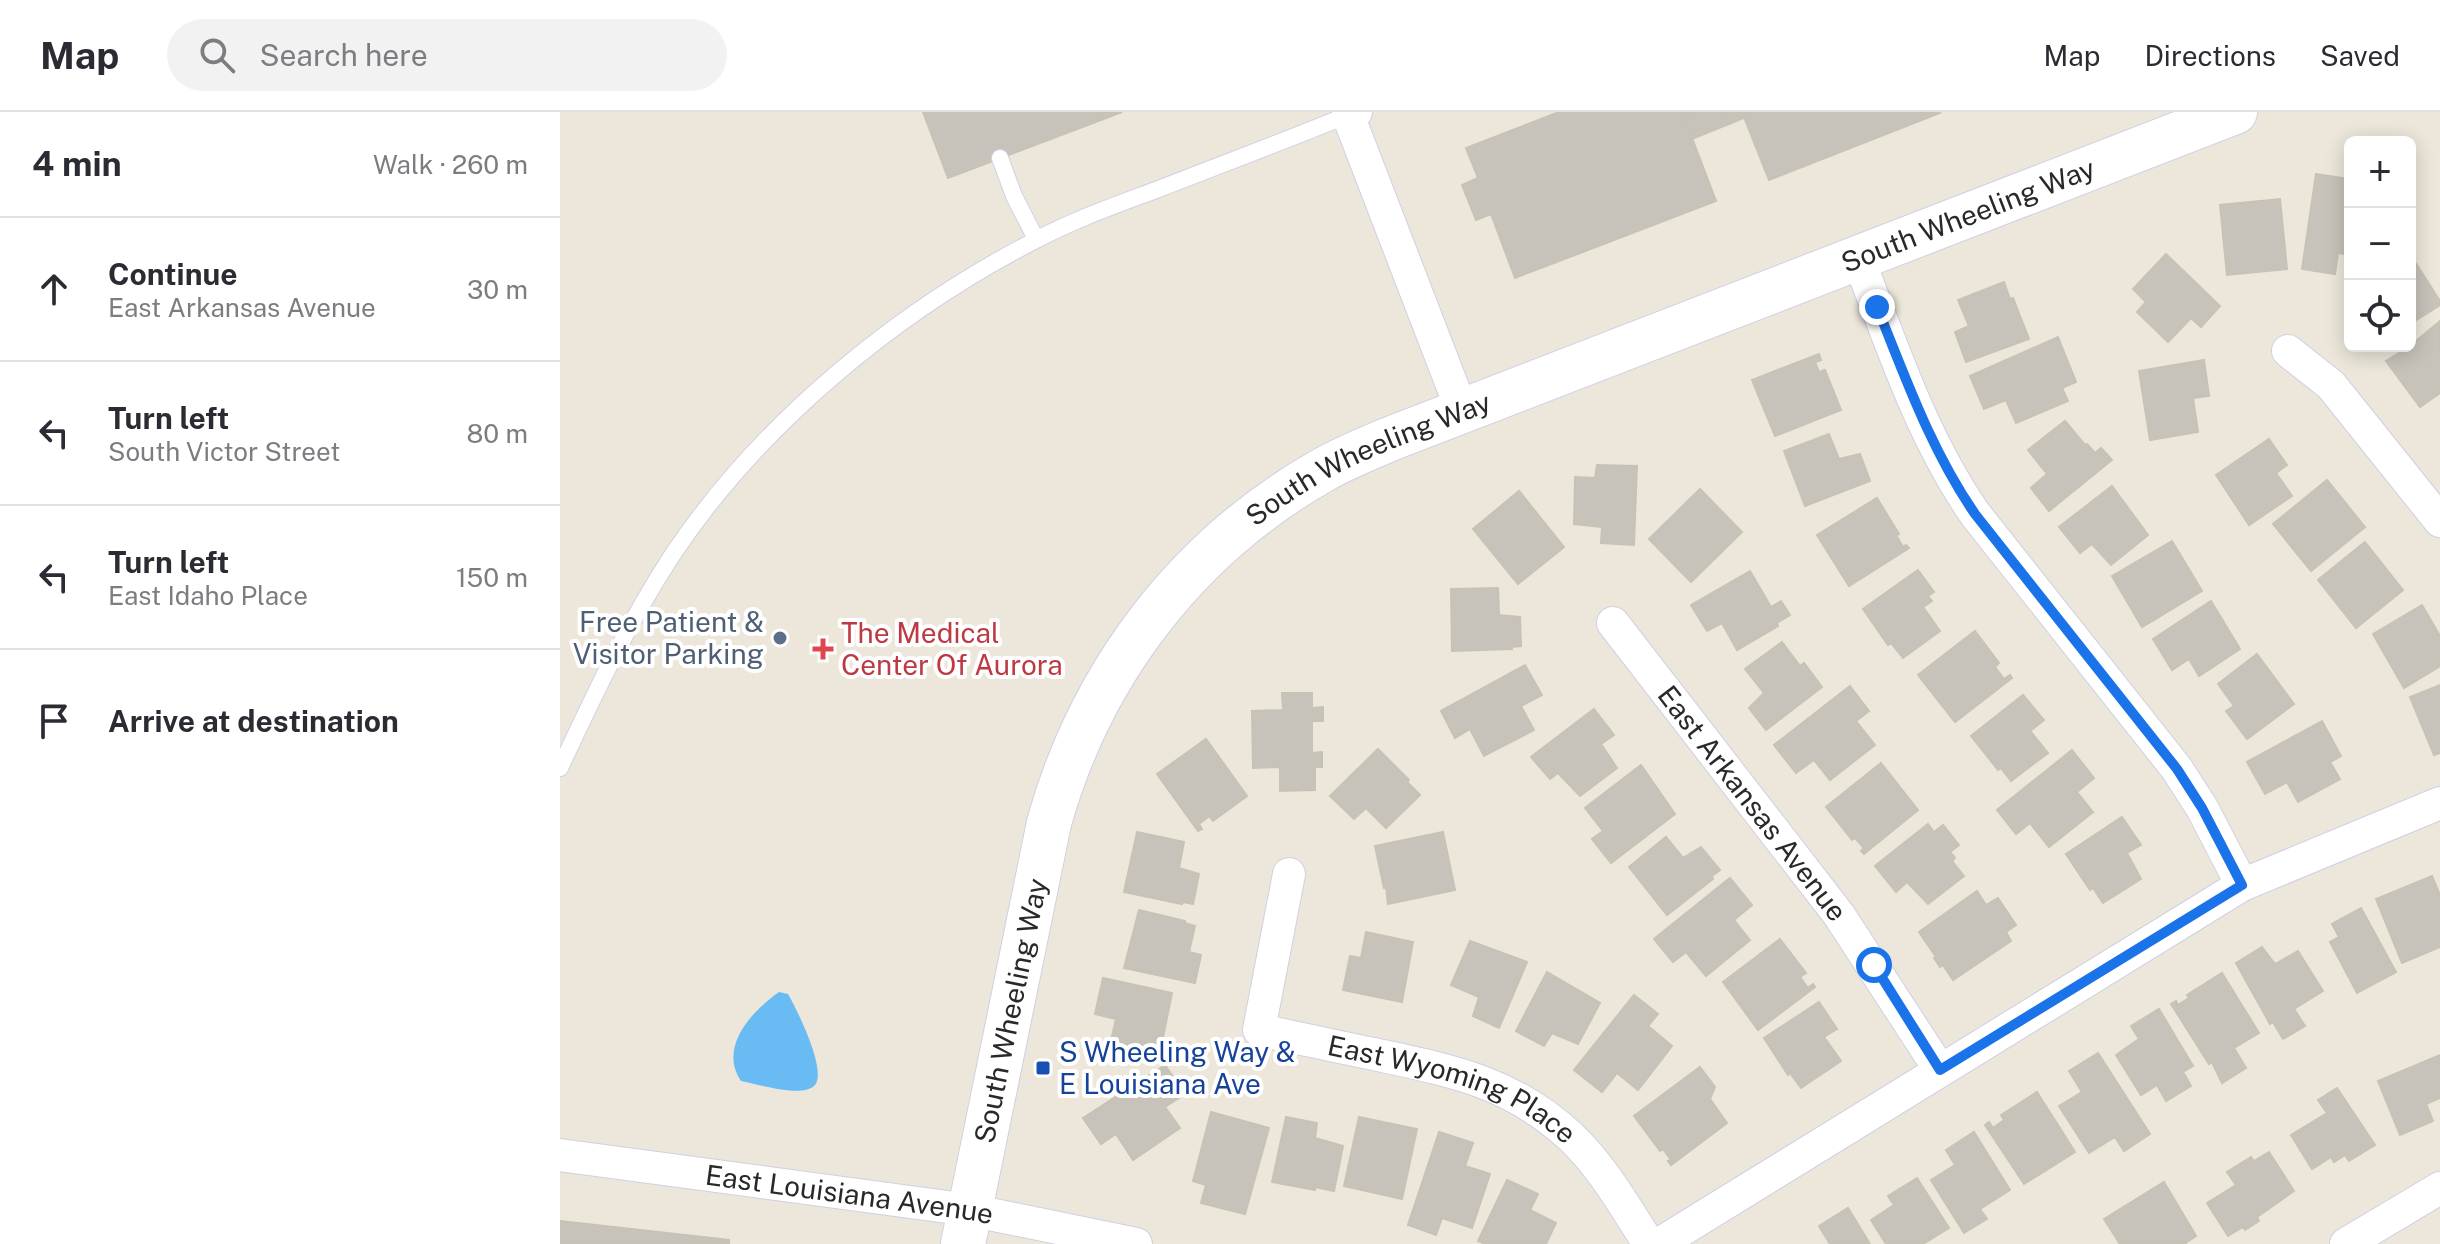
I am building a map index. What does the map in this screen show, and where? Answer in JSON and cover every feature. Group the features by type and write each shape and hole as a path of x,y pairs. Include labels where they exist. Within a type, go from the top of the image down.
{"street":[{"name":"South Wheeling Way","path":"966,1227 1049,823 1070,759 1111,676 1145,625 1184,578 1227,536 1263,508 1337,462 2235,112"},
{"path":"1352,114 1462,411"},
{"path":"1858,258 1920,416 1952,480 1975,514 2177,769 2202,808 2242,885"},
{"path":"2288,351 2331,385 2440,521"},
{"name":"East Arkansas Avenue","path":"1613,623 1839,915 1940,1070"},
{"path":"1659,1244 2242,885 2440,803"},
{"name":"East Wyoming Place","path":"1289,874 1259,1030 1456,1071 1498,1087 1537,1109 1571,1137 1601,1170 1649,1244"},
{"name":"East Louisiana Avenue","path":"560,1155 966,1227 1136,1244"},
{"path":"2346,1244 2440,1188"}],"lane":[{"path":"560,768 600,685 654,586 699,517 809,399 877,341 961,282 1036,239 1352,114"},
{"path":"1000,158 1014,196 1036,239"}],"water":[{"path":"779,992 788,994 814,1055 818,1079 808,1089 789,1090 741,1081 735,1068 733,1055 741,1031 758,1009"}],"building":[{"path":"923,112 1122,112 948,178"},
{"path":"1559,112 1682,112 1716,201 1515,278 1491,214 1476,220 1462,185 1478,178 1466,148"},
{"path":"1742,112 1744,118 1692,139 1682,113"},
{"path":"1742,112 1939,112 1940,113 1769,180"},
{"path":"2316,174 2344,178 2344,254 2338,253 2335,274 2302,269"},
{"path":"2280,199 2287,269 2227,275 2220,205"},
{"path":"2166,254 2220,306 2201,327 2191,318 2168,342 2137,312 2146,302 2133,289"},
{"path":"2416,263 2440,301 2440,305 2416,320"},
{"path":"2004,282 2029,339 1966,362 1955,332 1969,326 1958,300"},
{"path":"2440,321 2440,393 2420,407 2386,361 2400,352 2416,352 2416,341"},
{"path":"2058,337 2076,382 2062,388 2068,401 2016,423 2006,400 1984,409 1970,376"},
{"path":"1819,354 1821,360 1815,362 1819,372 1825,370 1841,410 1775,436 1752,380"},
{"path":"2204,360 2209,396 2193,398 2198,432 2150,440 2139,371"},
{"path":"2065,421 2085,445 2095,453 2101,448 2112,460 2049,511 2031,488 2047,474 2028,450"},
{"path":"1829,434 1839,459 1860,454 1870,481 1805,506 1784,451"},
{"path":"2269,439 2287,465 2276,473 2292,496 2249,525 2216,475"},
{"path":"1597,465 1637,466 1634,545 1601,543 1602,527 1574,524 1575,477 1595,478"},
{"path":"2327,480 2365,527 2311,571 2273,524"},
{"path":"2112,486 2148,535 2111,565 2092,544 2080,553 2059,527"},
{"path":"1700,489 1742,532 1691,582 1649,539"},
{"path":"1519,491 1564,547 1518,584 1473,529"},
{"path":"1877,498 1899,534 1896,535 1903,547 1906,545 1909,548 1849,586 1817,535"},
{"path":"2172,541 2202,591 2142,627 2112,576"},
{"path":"2365,542 2403,590 2356,628 2318,580"},
{"path":"1918,570 1934,592 1928,596 1932,601 1923,607 1940,631 1903,658 1891,643 1888,645 1863,609"},
{"path":"1750,571 1771,607 1781,601 1790,615 1777,623 1778,626 1737,650 1722,623 1707,631 1691,605"},
{"path":"1498,588 1499,615 1520,617 1521,646 1452,651 1451,589"},
{"path":"2211,601 2240,649 2199,676 2189,659 2172,670 2153,639"},
{"path":"2422,605 2440,636 2440,666 2404,688 2373,634"},
{"path":"1975,631 1999,663 1995,667 2004,679 2010,675 2012,678 1955,722 1918,675"},
{"path":"1782,642 1800,666 1804,663 1822,687 1766,730 1749,708 1764,693 1745,669"},
{"path":"2257,654 2294,704 2247,739 2226,711 2234,706 2218,684"},
{"path":"1525,665 1542,695 1521,706 1534,730 1484,756 1470,729 1455,738 1441,711"},
{"path":"2440,685 2440,753 2434,755 2410,697"},
{"path":"1850,686 1869,711 1856,721 1875,745 1830,780 1814,760 1796,773 1774,745"},
{"path":"1282,693 1312,693 1312,708 1323,707 1323,721 1312,721 1312,753 1322,752 1322,767 1315,767 1315,790 1280,791 1280,767 1253,768 1252,711 1283,710"},
{"path":"2023,695 2044,720 2030,731 2048,753 2011,781 2001,768 1998,770 1971,736"},
{"path":"1594,709 1614,735 1601,744 1617,768 1580,796 1558,773 1550,779 1531,757"},
{"path":"2322,721 2341,756 2330,762 2340,779 2298,802 2287,782 2265,794 2247,762"},
{"path":"1206,739 1247,796 1213,821 1209,816 1199,824 1202,829 1198,831 1157,774"},
{"path":"1378,749 1420,795 1386,828 1366,808 1354,819 1330,796"},
{"path":"2072,750 2094,778 2077,792 2093,812 2049,847 2030,823 2016,834 1997,810"},
{"path":"1881,763 1918,810 1864,854 1861,851 1864,848 1855,838 1852,840 1826,807"},
{"path":"1641,765 1675,814 1611,863 1592,839 1603,831 1585,808"},
{"path":"2122,817 2141,845 2127,853 2141,879 2103,903 2093,888 2090,890 2066,854"},
{"path":"1928,824 1934,832 1943,825 1959,845 1950,852 1955,858 1952,861 1964,876 1928,904 1907,882 1896,892 1875,866"},
{"path":"1137,832 1184,842 1179,868 1199,874 1193,904 1124,892"},
{"path":"1443,832 1455,890 1388,904 1375,846"},
{"path":"1666,837 1683,858 1701,847 1720,870 1667,915 1629,867"},
{"path":"2432,876 2440,895 2440,947 2402,963 2376,899"},
{"path":"1730,878 1752,905 1734,920 1750,940 1706,976 1686,952 1673,962 1654,939"},
{"path":"1977,891 1986,905 1998,898 2016,925 2006,932 2011,941 1953,980 1943,965 1940,967 1919,932"},
{"path":"2361,908 2396,972 2357,993 2330,942 2339,937 2332,924"},
{"path":"1139,910 1195,926 1189,952 1201,955 1195,983 1124,968"},
{"path":"1366,932 1413,942 1402,1002 1343,990 1350,956 1361,958"},
{"path":"1780,939 1806,973 1800,977 1808,988 1813,984 1815,987 1758,1030 1723,982"},
{"path":"1470,941 1527,962 1499,1028 1473,1016 1479,997 1451,985"},
{"path":"2262,947 2275,964 2298,951 2323,991 2294,1009 2305,1026 2283,1039 2273,1022 2270,1024 2236,963"},
{"path":"1547,972 1600,1003 1578,1044 1552,1033 1544,1046 1516,1031"},
{"path":"2222,973 2259,1033 2234,1048 2246,1068 2222,1083 2212,1062 2209,1064 2171,1004 2176,1001 2178,1005 2189,998 2187,995"},
{"path":"1103,978 1172,993 1160,1052 1111,1041 1116,1019 1095,1014"},
{"path":"1634,995 1658,1014 1648,1026 1672,1046 1638,1090 1617,1073 1602,1092 1574,1070"},
{"path":"1819,1002 1837,1029 1824,1037 1841,1061 1801,1088 1790,1073 1788,1075 1764,1038"},
{"path":"2159,1009 2193,1066 2183,1072 2191,1086 2166,1101 2157,1085 2141,1095 2116,1055 2139,1039 2131,1026"},
{"path":"2098,1053 2150,1134 2124,1151 2115,1137 2089,1153 2059,1106 2082,1092 2069,1071"},
{"path":"2440,1055 2440,1098 2426,1104 2433,1121 2400,1135 2378,1081"},
{"path":"1165,1065 1185,1094 1165,1107 1180,1128 1133,1160 1116,1134 1101,1144 1083,1118"},
{"path":"1700,1067 1715,1087 1710,1099 1727,1123 1671,1165 1663,1149 1660,1151 1634,1116"},
{"path":"2337,1088 2375,1145 2349,1161 2345,1155 2334,1162 2331,1157 2312,1169 2291,1135 2327,1113 2318,1100"},
{"path":"2037,1092 2075,1152 2024,1184 1985,1125 1989,1122 1993,1128 2004,1120 2001,1115"},
{"path":"1211,1112 1269,1128 1245,1214 1201,1203 1206,1185 1193,1181"},
{"path":"1286,1117 1317,1123 1315,1138 1343,1146 1334,1191 1272,1182"},
{"path":"1359,1117 1417,1129 1402,1199 1344,1186"},
{"path":"1439,1132 1473,1143 1465,1166 1490,1174 1472,1228 1442,1218 1436,1235 1408,1225"},
{"path":"1974,1132 2010,1190 1980,1209 1987,1219 1964,1233 1931,1180 1955,1165 1946,1150"},
{"path":"2269,1152 2294,1191 2257,1217 2259,1221 2228,1236 2207,1203 2236,1185 2227,1172 2251,1157 2254,1161"},
{"path":"1917,1178 1949,1228 1923,1244 1886,1244 1871,1220 1894,1205 1888,1196"},
{"path":"1507,1180 1538,1194 1530,1210 1556,1223 1546,1244 1485,1244 1478,1241"},
{"path":"2164,1182 2196,1236 2184,1244 2120,1244 2104,1219"},
{"path":"1848,1208 1870,1244 1830,1244 1819,1226"},
{"path":"560,1221 729,1240 729,1244 560,1244"}],"place":[{"name":"Free Patient & Visitor Parking","path":"780,638"},
{"name":"The Medical Center Of Aurora","path":"823,649"},
{"name":"S Wheeling Way & E Louisiana Ave","path":"1043,1068"}],"route":[{"path":"1874,965 1940,1070 2242,885 2202,808 2177,769 1975,514 1952,480 1920,416 1877,307"}]}
